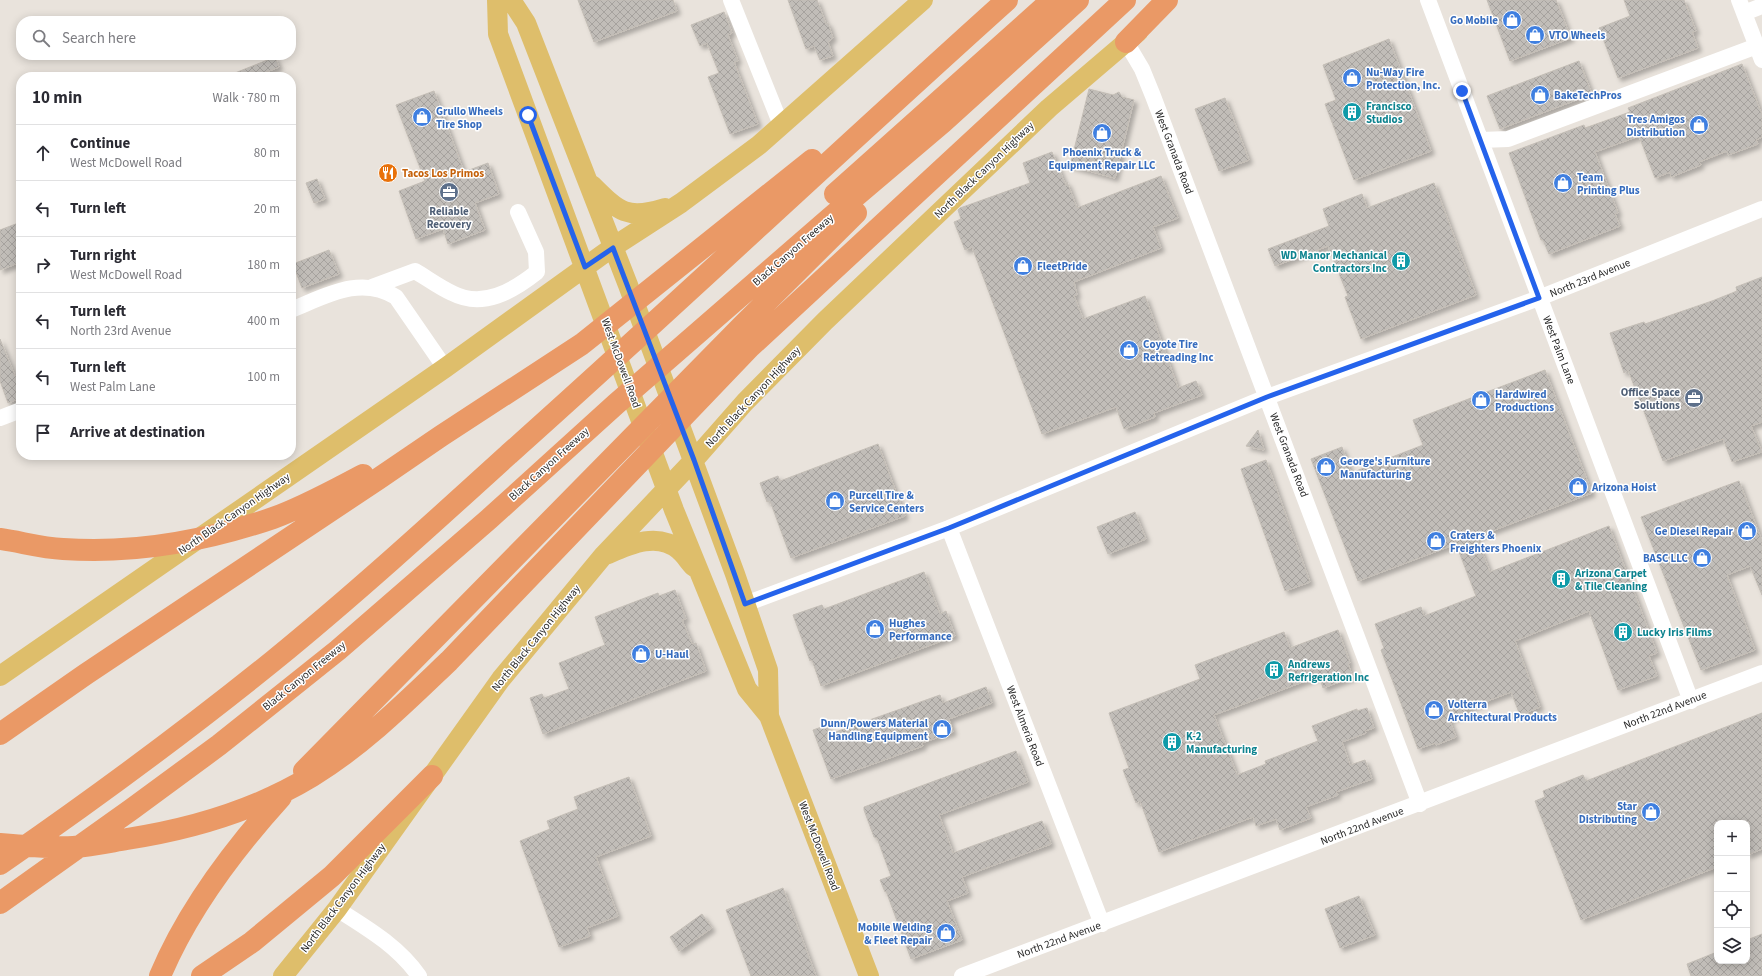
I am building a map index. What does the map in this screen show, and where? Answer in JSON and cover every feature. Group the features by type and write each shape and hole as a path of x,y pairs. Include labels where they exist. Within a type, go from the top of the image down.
{"highway":[{"path":"0,864 115,783 198,720 288,648 468,492 576,395 1007,0"},
{"path":"392,603 396,588 429,557 1052,0"},
{"name":"Black Canyon Freeway","path":"0,903 132,809 218,745 300,681 489,519 621,399 943,122 1078,0"},
{"path":"0,844 37,847 74,847 178,829 241,810 278,794 313,776 340,757 402,705 449,661 750,347 1125,0"},
{"path":"1126,42 1167,0"},
{"path":"0,734 86,674 441,436 582,344 841,136 942,58"},
{"path":"160,976 169,954 205,892 250,832 323,751 879,189 943,122"},
{"path":"0,539 63,549 134,549 204,538 274,518 326,494 441,436"},
{"path":"202,976 252,942 326,881 432,776"}],"main road":[{"name":"West McDowell Road","path":"497,0 498,34 653,448 666,489 747,689 769,716 869,976"},
{"name":"West McDowell Road","path":"511,0 526,23 694,460 768,670 769,716"},
{"name":"North Black Canyon Highway","path":"0,676 445,368 585,267 680,203 758,145 923,0"},
{"name":"North Black Canyon Highway","path":"283,976 337,909 502,679 603,556 694,460 745,402 825,321 1049,108 1174,0"},
{"path":"587,180 613,205 630,213 644,213 680,203"},
{"path":"603,556 637,542 656,540 670,545 680,551 702,576"}],"street":[{"path":"731,0 781,125"},
{"name":"West Palm Lane","path":"1428,0 1691,700"},
{"path":"1481,140 1508,139 1759,53 1742,7 1762,6"},
{"name":"West Granada Road","path":"1126,42 1142,69 1153,96 1420,804"},
{"name":"North 23rd Avenue","path":"745,604 949,528 1267,397 1539,298 1762,209"},
{"path":"296,308 345,289 372,287 415,271 454,294 473,299 489,299 519,287 537,272 536,252 518,212"},
{"path":"372,287 385,290 396,297 445,368"},
{"path":"0,418 16,412"},
{"name":"West Almeria Road","path":"949,528 1102,924"},
{"name":"North 22nd Avenue","path":"962,976 1420,804 1762,673"},
{"path":"337,909 378,935 400,953 419,976"}],"building":[{"path":"578,0 673,0 677,11 594,42"},
{"path":"788,0 817,0 826,24 828,23 833,38 828,42 833,56 820,60 814,46 806,49"},
{"path":"1487,0 1556,0 1571,38 1510,61"},
{"path":"1624,0 1684,0 1696,31 1692,32 1698,48 1618,78 1599,28 1630,16"},
{"path":"724,12 732,33 728,35 738,61 734,62 758,124 730,134 708,77 719,73 707,43 700,46 691,25"},
{"path":"1389,39 1431,151 1354,180 1325,104 1336,100 1323,65"},
{"path":"268,60 276,60 279,67 266,72 238,72"},
{"name":"BakeTechPros","path":"1579,61 1592,94 1500,129 1487,96"},
{"path":"1742,64 1762,115 1762,137 1756,140 1758,144 1728,155 1727,151 1699,162 1701,165 1671,177 1670,172 1655,178 1639,136 1595,152 1618,213 1615,214 1620,226 1549,254 1543,240 1541,240 1509,153 1584,125 1585,128 1630,112 1628,108"},
{"name":"Phoenix Truck & Equipment Repair LLC","path":"1089,89 1113,95 1119,92 1122,97 1134,100 1115,178 1070,166"},
{"name":"Reliable Recovery","path":"434,91 464,172 488,163 499,194 475,203 485,230 448,244 443,229 416,239 399,191 425,181 396,105"},
{"path":"1225,98 1249,160 1219,171 1195,109"},
{"path":"1052,152 1066,186 1067,182 1077,208 1161,176 1178,218 1153,227 1161,248 1074,282 1077,295 1074,296 1083,319 1145,296 1178,388 1196,381 1202,395 1154,413 1155,417 1124,429 1116,407 1042,434 972,247 965,250 954,222 961,219 958,210 960,208 1030,183 1023,163"},
{"path":"317,179 325,199 314,203 306,183"},
{"name":"WD Manor Mechanical Contractors Inc","path":"1434,183 1476,295 1361,339 1345,297 1348,296 1328,246 1275,266 1268,249 1329,226 1323,209 1362,194 1367,208"},
{"path":"16,224 16,264 0,270 0,230"},
{"path":"329,250 339,274 302,288 296,272 296,263"},
{"name":"Office Space Solutions","path":"1762,277 1762,422 1751,426 1762,452 1732,462 1723,439 1663,461 1628,370 1624,373 1610,333 1644,322 1645,324 1712,301 1737,291 1736,287"},
{"path":"0,339 16,376 16,400 8,403 0,381"},
{"path":"1545,370 1592,493 1476,537 1490,572 1609,526 1657,653 1649,656 1657,676 1618,690 1589,611 1515,641 1540,707 1520,715 1511,692 1464,710 1466,713 1449,719 1456,737 1436,745 1435,743 1418,749 1381,650 1384,648 1375,624 1421,607 1424,616 1476,596 1456,544 1358,581 1311,459 1342,447 1351,473 1423,445 1413,420"},
{"path":"1258,430 1264,450 1246,446"},
{"name":"Purcell Tire & Service Centers","path":"878,444 905,516 791,558 770,501 767,502 760,483 778,476 780,481"},
{"path":"1266,460 1310,582 1285,591 1241,469"},
{"path":"1739,481 1762,541 1762,595 1750,566 1727,575 1755,650 1701,670 1641,517"},
{"path":"1135,512 1146,539 1108,554 1097,527"},
{"name":"Hughes Performance","path":"924,572 940,614 946,611 955,636 821,686 793,615 822,605 824,609"},
{"name":"U-Haul","path":"675,590 686,619 682,620 692,644 696,643 706,671 543,734 530,698 542,694 544,698 569,689 559,663 605,645 595,617 658,593 659,596"},
{"path":"1338,630 1350,663 1348,664 1353,677 1323,688 1319,676 1214,715 1237,775 1266,764 1265,761 1318,741 1312,726 1357,709 1357,711 1367,708 1374,728 1365,731 1366,733 1342,742 1350,765 1365,760 1372,779 1336,792 1338,795 1306,807 1311,818 1280,830 1276,819 1256,826 1253,817 1159,852 1140,801 1136,803 1123,770 1129,768 1109,713 1200,679 1195,665 1284,632 1290,648"},
{"path":"986,687 992,703 949,719 953,732 922,743 923,746 831,779 813,730 827,725 830,734 940,695 943,703"},
{"name":"Star Distributing","path":"1762,713 1762,849 1750,854 1750,820 1714,820 1714,868 1581,920 1535,801 1545,797 1543,791 1583,775 1586,781"},
{"path":"1016,751 1028,782 939,815 953,853 1042,821 1051,844 962,877 968,893 947,901 962,940 911,959 886,891 885,892 880,880 891,876 877,838 874,837 864,807"},
{"path":"629,777 651,836 596,857 618,916 587,928 590,936 559,947 520,841 550,829 547,821 578,809 574,797"},
{"path":"783,888 816,976 751,976 726,910"},
{"path":"1359,896 1375,935 1340,948 1325,909"},
{"path":"702,914 712,928 679,951 670,937"},
{"path":"1762,934 1762,976 1691,976 1687,964 1714,953 1714,964 1750,964 1750,939"}],"place":[{"name":"Go Mobile","path":"1512,20"},
{"name":"VTO Wheels","path":"1535,35"},
{"name":"Nu-Way Fire Protection, Inc.","path":"1352,78"},
{"name":"BakeTechPros","path":"1540,95"},
{"name":"Francisco Studios","path":"1352,112"},
{"name":"Grullo Wheels Tire Shop","path":"422,117"},
{"name":"Tres Amigos Distribution","path":"1699,125"},
{"name":"Phoenix Truck & Equipment Repair LLC","path":"1102,133"},
{"name":"Tacos Los Primos","path":"388,173"},
{"name":"Team Printing Plus","path":"1563,183"},
{"name":"Reliable Recovery","path":"449,192"},
{"name":"WD Manor Mechanical Contractors Inc","path":"1401,261"},
{"name":"FleetPride","path":"1023,266"},
{"name":"Coyote Tire Retreading Inc","path":"1129,350"},
{"name":"Office Space Solutions","path":"1694,398"},
{"name":"Hardwired Productions","path":"1481,400"},
{"name":"George's Furniture Manufacturing","path":"1326,467"},
{"name":"Arizona Hoist","path":"1578,487"},
{"name":"Purcell Tire & Service Centers","path":"835,501"},
{"name":"Ge Diesel Repair","path":"1747,531"},
{"name":"Craters & Freighters Phoenix","path":"1436,541"},
{"name":"BASC LLC","path":"1702,558"},
{"name":"Arizona Carpet & Tile Cleaning","path":"1561,579"},
{"name":"Hughes Performance","path":"875,629"},
{"name":"Lucky Iris Films","path":"1623,632"},
{"name":"U-Haul","path":"641,654"},
{"name":"Andrews Refrigeration Inc","path":"1274,670"},
{"name":"Volterra Architectural Products","path":"1434,710"},
{"name":"Dunn/Powers Material Handling Equipment","path":"942,729"},
{"name":"K-2 Manufacturing","path":"1172,742"},
{"name":"Star Distributing","path":"1651,812"},
{"name":"Mobile Welding & Fleet Repair","path":"946,933"}],"route":[{"path":"528,115 585,267 613,248 694,460 745,604 949,528 1267,397 1539,298 1462,91"}]}
